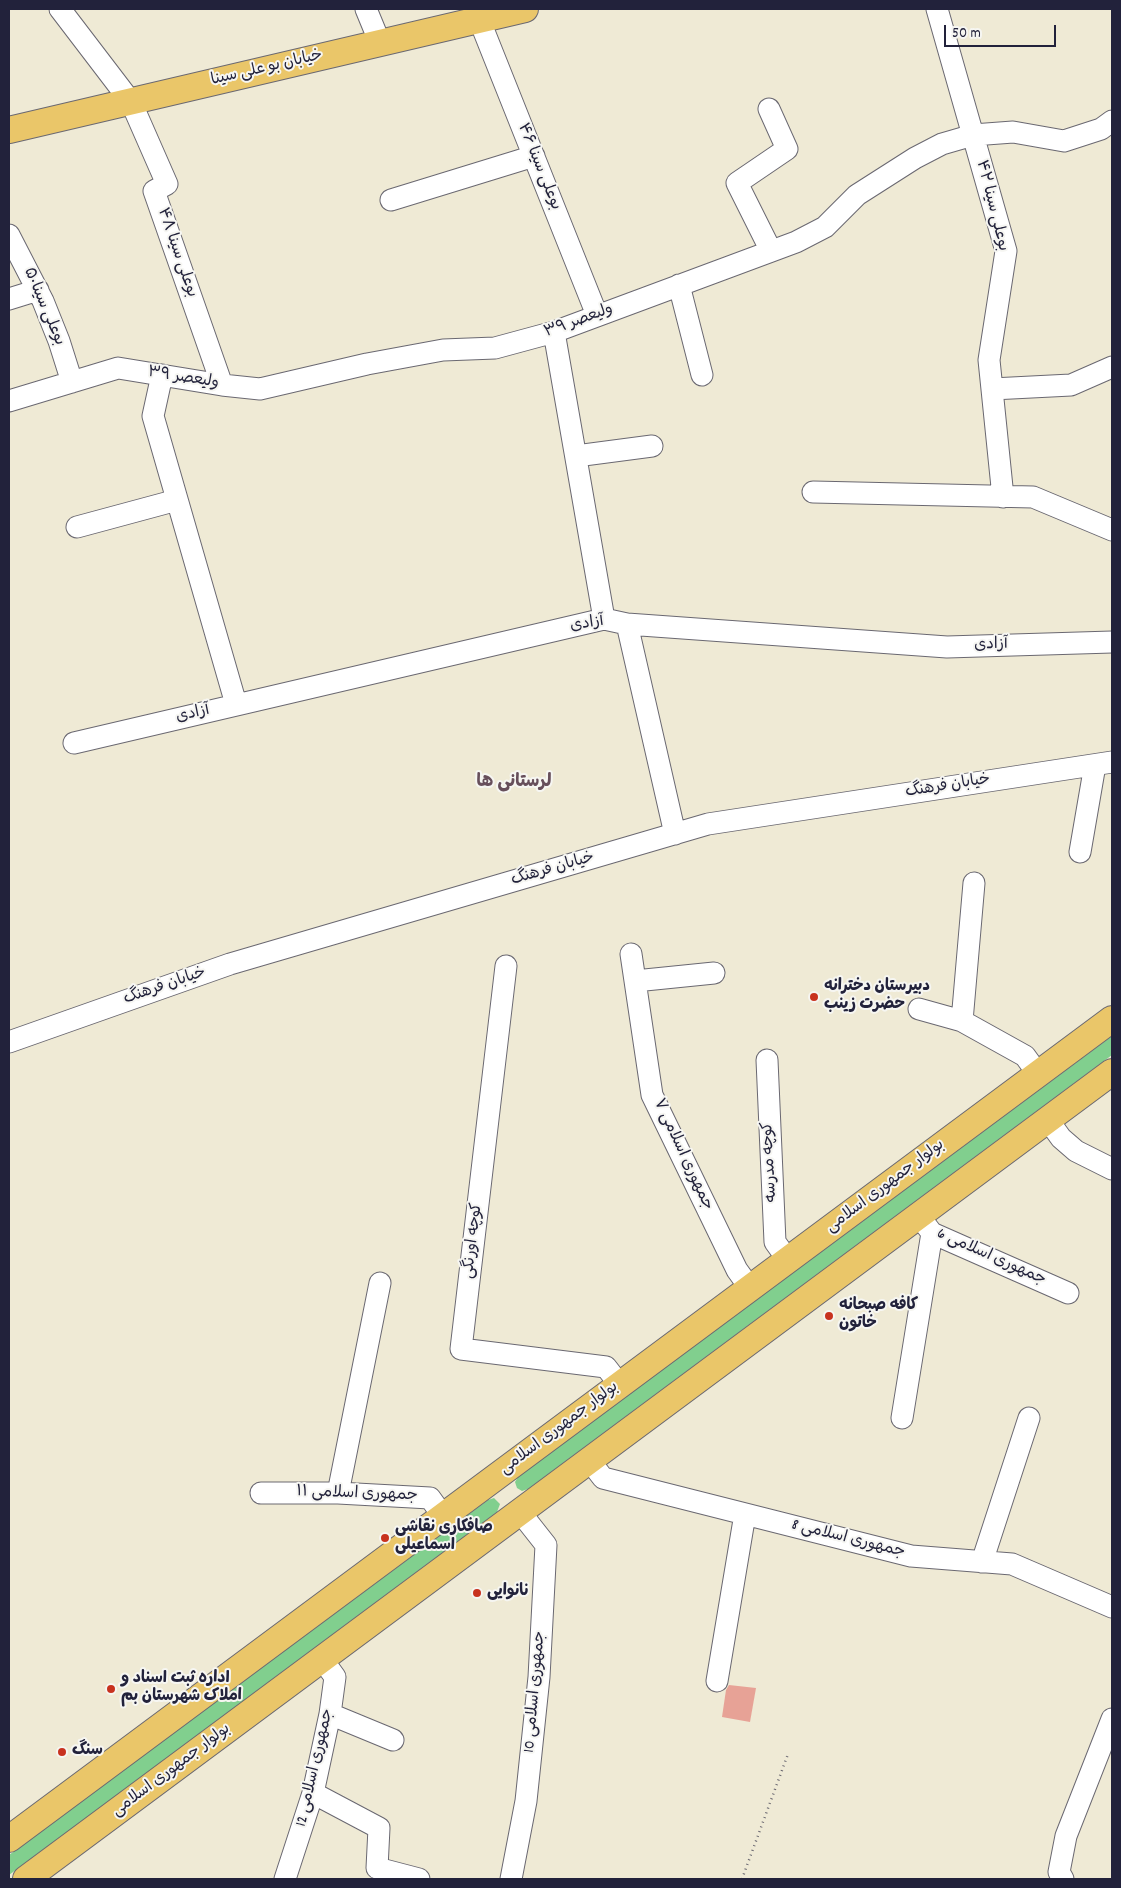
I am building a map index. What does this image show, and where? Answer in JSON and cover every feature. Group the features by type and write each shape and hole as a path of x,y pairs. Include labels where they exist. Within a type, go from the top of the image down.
{"main road":[{"name":"خیابان بو علی سینا","path":"9,130 525,9"},
{"name":"بولوار جمهوری اسلامی","path":"9,1839 1112,1019"},
{"name":"بولوار جمهوری اسلامی","path":"26,1879 590,1460 926,1224 1048,1120 1112,1072"},
{"path":"495,1478 520,1512"}],"street":[{"path":"60,9 131,102"},
{"path":"366,9 380,43"},
{"name":"بوعلی سینا ۴۲","path":"938,9 1006,251 989,360 1003,497"},
{"name":"بوعلی سینا ۴۶","path":"479,20 597,315"},
{"name":"بوعلی سینا ۴۸","path":"131,102 167,184 154,192 222,385"},
{"path":"769,109 787,149 737,183 770,251"},
{"name":"ولیعصر ۳۹","path":"9,402 118,368 222,385 260,389 367,364 443,350 495,348 554,332 796,242 825,227 857,195 915,158 942,144 973,136 1014,132 1064,142 1101,129 1112,121"},
{"path":"391,200 534,156"},
{"name":"بوعلی سینا۵۰","path":"9,235 38,290 59,341 72,382"},
{"path":"680,285 702,375"},
{"path":"9,299 38,290"},
{"path":"554,332 604,619"},
{"path":"992,389 1070,385 1112,367"},
{"path":"162,375 153,416 236,704"},
{"path":"576,456 652,446"},
{"path":"814,492 1032,498 1112,530"},
{"path":"77,527 177,500"},
{"name":"آزادی","path":"74,743 604,619 627,624 947,647 1112,642"},
{"path":"627,624 675,834"},
{"path":"1080,852 1104,763"},
{"name":"خیابان فرهنگ","path":"9,1042 230,964 708,824 1104,763"},
{"path":"962,1021 974,883"},
{"name":"جمهوری اسلامی ۷","path":"631,954 652,1095 737,1270 750,1288"},
{"name":"کوچه اورنگی","path":"506,966 461,1349 606,1367 620,1385"},
{"path":"635,981 714,973"},
{"path":"919,1009 962,1021 1025,1056 1038,1074"},
{"name":"کوچه مدرسه","path":"767,1060 775,1242 788,1260"},
{"path":"1048,1120 1061,1138 1076,1151 1112,1169"},
{"path":"902,1418 926,1224"},
{"name":"جمهوری اسلامی 6","path":"926,1224 1068,1293"},
{"path":"338,1493 380,1283"},
{"path":"982,1562 1029,1418"},
{"name":"جمهوری اسلامی 8","path":"590,1460 603,1478 911,1556 1012,1564 1112,1607"},
{"name":"جمهوری اسلامی ۱۱","path":"261,1493 338,1493 430,1498 443,1516"},
{"name":"جمهوری اسلامی 10","path":"511,1879 526,1801 540,1676 546,1545 520,1512"},
{"path":"717,1681 745,1514"},
{"name":"جمهوری اسلامی 12","path":"285,1879 313,1793 330,1714 335,1677 322,1659"},
{"path":"330,1714 393,1740"},
{"path":"1063,1879 1059,1872 1066,1836 1112,1719"},
{"path":"313,1793 379,1828 377,1868 419,1879"}],"path":[{"path":"742,1879 788,1754"}],"green space":[{"path":"1112,1036 1112,1055 528,1489 522,1491 517,1488 515,1482 518,1477"},
{"path":"494,1498 500,1504 497,1512 9,1875 9,1855 488,1500"}],"building":[{"path":"729,1685 756,1688 750,1722 722,1717 726,1690"}],"place":[{"name":"دبیرستان دخترانه حضرت زینب","path":"814,997"},
{"name":"کافه صبحانه خاتون","path":"829,1316"},
{"name":"صافکاری نقاشی اسماعیلی","path":"385,1538"},
{"name":"نانوایی","path":"477,1593"},
{"name":"اداره ثبت اسناد و املاک شهرستان بم","path":"111,1689"},
{"name":"سنگ","path":"62,1752"}],"district":[{"name":"لرستانی ها","path":"514,784"}]}
